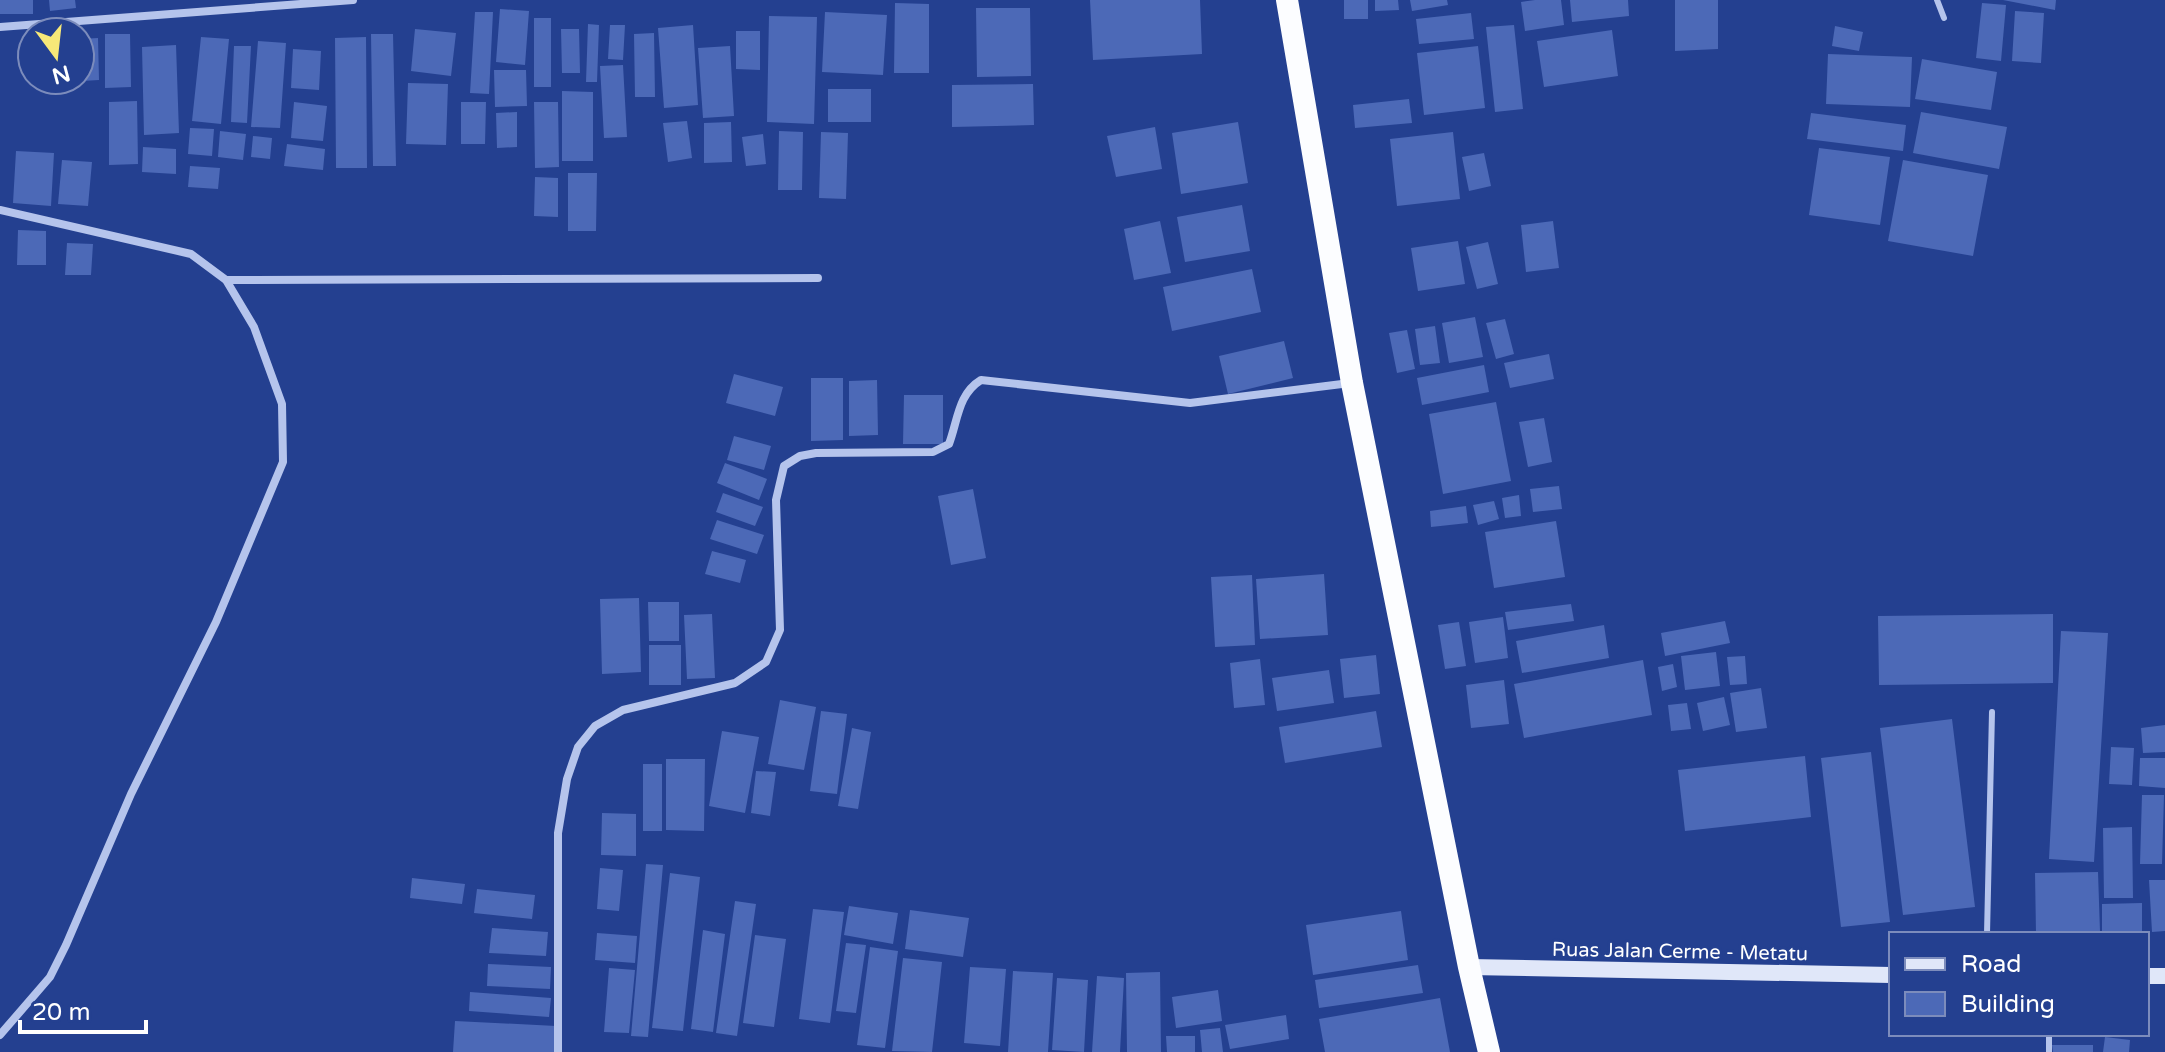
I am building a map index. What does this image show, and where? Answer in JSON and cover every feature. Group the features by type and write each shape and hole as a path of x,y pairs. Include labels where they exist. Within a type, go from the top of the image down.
{"highway":[{"path":"1287,0 1352,383 1469,967 1489,1052"}],"main road":[{"name":"Ruas Jalan Cerme - Metatu","path":"1469,967 1889,975"}],"street":[{"path":"0,27 353,0"},
{"path":"0,210 191,254 226,280 254,327 282,404 283,462 216,622 131,794 66,945 50,977 0,1035"},
{"path":"226,280 818,278"},
{"path":"558,1052 558,833 567,779 578,747 595,726 623,710 735,683 766,662 780,630 776,500 784,466 800,456 816,453 933,452 942,449 949,444 963,395 981,380 1190,403 1352,383"}],"lane":[{"path":"1937,0 1944,18"},
{"path":"1987,932 1992,712"}],"building":[{"path":"0,0 33,0 33,14 0,14"},
{"path":"49,0 75,0 76,8 50,11"},
{"path":"1090,0 1200,0 1202,54 1093,60"},
{"path":"1344,0 1368,0 1368,19 1344,19"},
{"path":"1375,0 1398,0 1399,10 1375,11"},
{"path":"1410,0 1447,0 1448,5 1412,11"},
{"path":"1561,0 1564,25 1525,31 1521,2"},
{"path":"1570,0 1628,0 1629,16 1572,22"},
{"path":"1675,0 1718,0 1718,49 1675,51"},
{"path":"2003,0 2056,0 2055,10"},
{"path":"895,3 929,4 929,73 894,73"},
{"path":"1982,3 2006,5 2001,61 1976,58"},
{"path":"976,8 1030,8 1031,76 977,77"},
{"path":"500,9 529,11 525,65 496,62"},
{"path":"2015,11 2044,13 2041,63 2012,61"},
{"path":"475,12 493,12 489,94 470,93"},
{"path":"825,12 887,15 883,75 822,72"},
{"path":"1471,13 1474,39 1419,44 1416,19"},
{"path":"769,16 817,17 814,124 767,122"},
{"path":"534,18 551,18 551,87 534,87"},
{"path":"588,24 599,25 597,82 586,82"},
{"path":"610,25 625,25 623,60 608,59"},
{"path":"693,25 698,105 664,108 658,28"},
{"path":"1514,25 1523,109 1495,112 1486,27"},
{"path":"1835,26 1863,32 1859,51 1832,46"},
{"path":"415,29 456,33 451,76 411,71"},
{"path":"561,29 579,29 580,73 562,73"},
{"path":"1612,30 1618,76 1544,87 1537,41"},
{"path":"736,31 760,31 760,70 736,69"},
{"path":"654,33 655,97 635,97 634,34"},
{"path":"105,34 130,34 131,87 105,88"},
{"path":"371,34 393,34 396,166 373,166"},
{"path":"201,37 229,39 221,124 192,121"},
{"path":"366,37 367,168 336,168 335,38"},
{"path":"96,38 99,80 96,80"},
{"path":"258,41 286,43 280,128 251,127"},
{"path":"176,45 179,133 144,135 142,47"},
{"path":"234,46 251,46 247,123 231,122"},
{"path":"730,46 734,116 703,118 698,48"},
{"path":"1478,46 1485,108 1424,115 1417,53"},
{"path":"293,49 321,51 319,90 291,88"},
{"path":"1828,54 1912,57 1910,107 1826,104"},
{"path":"1922,59 1997,72 1991,110 1915,99"},
{"path":"623,65 627,137 604,138 600,66"},
{"path":"494,70 526,70 527,106 495,107"},
{"path":"408,83 448,84 446,145 406,144"},
{"path":"1033,84 1034,125 952,127 952,85"},
{"path":"828,89 871,89 871,122 828,122"},
{"path":"562,91 593,92 593,161 562,161"},
{"path":"1409,99 1412,123 1355,128 1353,105"},
{"path":"137,101 138,164 109,165 109,102"},
{"path":"294,102 327,106 323,141 291,138"},
{"path":"461,102 486,102 485,144 461,144"},
{"path":"534,102 558,102 559,167 535,168"},
{"path":"517,112 517,147 497,148 496,113"},
{"path":"1921,112 2007,127 1999,169 1913,153"},
{"path":"1811,113 1906,125 1903,151 1807,139"},
{"path":"687,121 692,158 668,162 663,123"},
{"path":"731,122 732,162 704,163 704,123"},
{"path":"1238,122 1248,183 1181,194 1172,133"},
{"path":"1155,127 1162,169 1116,177 1107,136"},
{"path":"190,128 214,129 212,156 188,154"},
{"path":"220,131 246,134 243,160 218,157"},
{"path":"779,131 803,132 802,190 778,190"},
{"path":"821,132 848,133 846,199 819,198"},
{"path":"1453,132 1460,199 1397,206 1390,139"},
{"path":"763,134 766,164 746,166 742,137"},
{"path":"253,136 272,138 270,159 251,157"},
{"path":"287,144 325,149 323,170 284,166"},
{"path":"143,147 176,149 176,174 142,172"},
{"path":"1819,148 1890,157 1880,225 1809,215"},
{"path":"16,151 54,153 51,206 13,203"},
{"path":"1484,153 1491,186 1469,191 1462,157"},
{"path":"62,160 92,162 88,206 58,204"},
{"path":"1903,160 1988,175 1973,256 1888,241"},
{"path":"190,166 220,168 218,189 188,187"},
{"path":"568,173 597,173 596,231 568,231"},
{"path":"535,177 558,178 558,217 534,216"},
{"path":"1242,205 1250,251 1185,262 1177,217"},
{"path":"1160,221 1171,273 1134,280 1124,229"},
{"path":"1553,221 1559,268 1526,272 1521,225"},
{"path":"18,230 46,231 46,265 17,265"},
{"path":"1458,241 1465,284 1418,291 1411,248"},
{"path":"1488,242 1498,284 1477,289 1466,247"},
{"path":"67,243 93,244 91,275 65,275"},
{"path":"1252,269 1261,312 1172,331 1163,287"},
{"path":"1475,317 1483,357 1449,363 1442,323"},
{"path":"1505,319 1514,354 1496,359 1486,323"},
{"path":"1435,326 1440,363 1420,365 1415,329"},
{"path":"1407,330 1415,369 1397,373 1389,333"},
{"path":"1284,341 1293,378 1228,394 1219,356"},
{"path":"1549,354 1554,379 1510,388 1504,363"},
{"path":"1484,365 1489,392 1422,405 1417,378"},
{"path":"734,374 783,387 775,416 726,403"},
{"path":"811,378 843,378 843,440 811,441"},
{"path":"877,380 878,435 849,436 849,381"},
{"path":"904,395 943,395 943,444 903,444"},
{"path":"1496,402 1511,481 1443,494 1429,414"},
{"path":"1544,418 1552,462 1528,467 1519,422"},
{"path":"734,436 771,446 764,470 727,460"},
{"path":"725,463 767,479 759,500 717,483"},
{"path":"1559,486 1562,509 1533,512 1530,489"},
{"path":"973,489 986,558 951,565 938,496"},
{"path":"723,493 763,507 755,526 716,512"},
{"path":"1519,495 1521,516 1505,518 1502,498"},
{"path":"1494,501 1499,519 1478,525 1473,505"},
{"path":"1466,506 1468,523 1431,527 1430,511"},
{"path":"717,520 764,535 757,554 710,539"},
{"path":"1556,521 1565,577 1494,588 1485,532"},
{"path":"712,551 746,560 740,583 705,574"},
{"path":"1324,574 1328,635 1260,639 1256,579"},
{"path":"1252,575 1255,645 1215,647 1211,577"},
{"path":"639,598 641,672 602,674 600,599"},
{"path":"648,602 679,602 679,641 649,641"},
{"path":"1571,604 1574,621 1508,630 1505,612"},
{"path":"712,614 715,678 687,679 684,615"},
{"path":"2053,614 2053,683 1879,685 1878,616"},
{"path":"1503,617 1508,658 1475,663 1469,622"},
{"path":"1725,621 1730,643 1665,656 1661,633"},
{"path":"1459,622 1466,666 1445,669 1438,625"},
{"path":"1604,625 1609,658 1522,673 1516,641"},
{"path":"2061,631 2108,633 2094,862 2049,859"},
{"path":"649,645 681,645 681,685 649,685"},
{"path":"1716,652 1720,686 1685,690 1681,656"},
{"path":"1376,655 1380,694 1344,698 1340,659"},
{"path":"1745,656 1747,684 1730,685 1727,657"},
{"path":"1260,659 1265,705 1234,708 1230,663"},
{"path":"1643,660 1652,715 1524,738 1514,684"},
{"path":"1673,664 1677,687 1662,691 1658,667"},
{"path":"1329,670 1334,703 1277,711 1272,678"},
{"path":"1504,680 1509,724 1471,728 1466,685"},
{"path":"1761,688 1767,728 1736,732 1730,693"},
{"path":"1724,697 1730,725 1703,731 1697,703"},
{"path":"780,700 816,707 804,770 768,764"},
{"path":"1687,703 1691,729 1671,731 1668,705"},
{"path":"821,711 847,714 837,794 810,791"},
{"path":"1376,711 1382,747 1285,763 1279,727"},
{"path":"1952,719 1975,907 1903,915 1880,728"},
{"path":"2165,725 2165,752 2143,753 2141,728"},
{"path":"852,728 871,732 858,809 838,806"},
{"path":"722,731 759,737 745,813 709,806"},
{"path":"2111,747 2134,748 2132,785 2109,784"},
{"path":"1871,752 1890,922 1841,927 1821,758"},
{"path":"1805,756 1811,817 1685,831 1678,770"},
{"path":"2140,758 2165,758 2165,788 2139,786"},
{"path":"666,759 705,759 704,831 666,830"},
{"path":"643,764 662,764 662,831 643,831"},
{"path":"756,771 776,772 770,816 751,813"},
{"path":"2142,795 2164,795 2162,864 2140,864"},
{"path":"602,813 636,814 636,856 601,855"},
{"path":"2132,827 2133,898 2104,898 2103,828"},
{"path":"646,864 663,865 648,1037 631,1036"},
{"path":"600,868 623,870 619,911 597,909"},
{"path":"2098,872 2100,932 2036,932 2035,873"},
{"path":"670,873 700,877 683,1031 652,1028"},
{"path":"412,878 465,884 462,904 410,898"},
{"path":"2149,880 2165,880 2165,931 2152,932"},
{"path":"477,889 535,895 532,919 474,913"},
{"path":"735,901 756,904 737,1036 716,1033"},
{"path":"2142,903 2142,932 2102,932 2102,904"},
{"path":"849,906 898,913 893,944 844,935"},
{"path":"813,909 844,912 830,1023 799,1019"},
{"path":"910,910 969,918 963,957 905,949"},
{"path":"1401,911 1408,960 1313,975 1306,925"},
{"path":"492,928 548,932 546,956 489,953"},
{"path":"703,930 725,934 713,1032 691,1029"},
{"path":"597,933 637,936 635,963 595,960"},
{"path":"755,935 786,939 774,1027 743,1023"},
{"path":"846,943 866,945 856,1013 836,1011"},
{"path":"870,947 898,951 885,1048 857,1045"},
{"path":"903,958 942,962 932,1052 892,1051"},
{"path":"488,964 551,967 550,989 487,986"},
{"path":"1418,965 1423,993 1319,1008 1315,980"},
{"path":"970,967 1006,969 1000,1046 964,1043"},
{"path":"609,968 635,970 629,1033 604,1032"},
{"path":"1013,971 1053,973 1048,1052 1008,1052"},
{"path":"1160,972 1161,1052 1127,1052 1126,973"},
{"path":"1097,976 1124,978 1120,1052 1092,1052"},
{"path":"1057,978 1088,980 1084,1052 1052,1050"},
{"path":"1218,990 1222,1021 1176,1028 1172,997"},
{"path":"470,992 551,998 549,1017 469,1011"},
{"path":"1440,998 1450,1052 1325,1052 1319,1019"},
{"path":"1286,1015 1289,1039 1230,1049 1225,1025"},
{"path":"455,1021 556,1026 555,1052 453,1052"},
{"path":"1220,1028 1223,1052 1202,1052 1200,1030"},
{"path":"1166,1036 1195,1036 1195,1052 1167,1052"},
{"path":"2105,1037 2130,1040 2129,1052 2103,1052"},
{"path":"2052,1045 2093,1045 2093,1052 2053,1052"}]}
